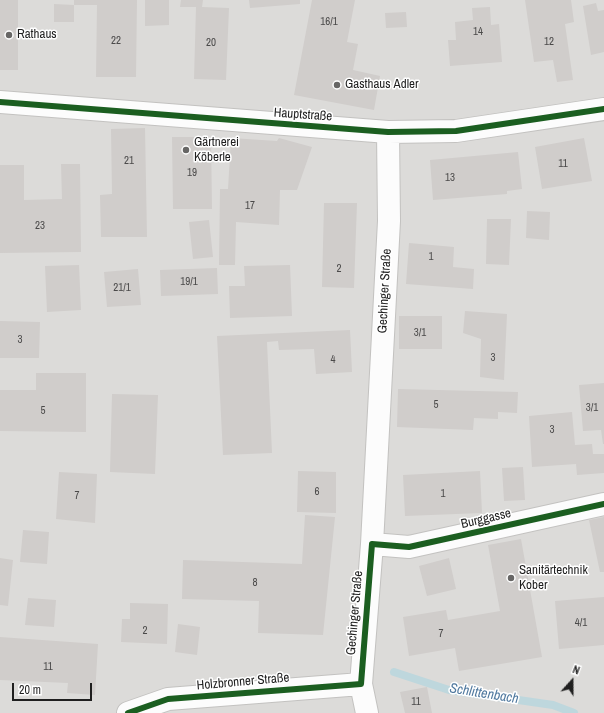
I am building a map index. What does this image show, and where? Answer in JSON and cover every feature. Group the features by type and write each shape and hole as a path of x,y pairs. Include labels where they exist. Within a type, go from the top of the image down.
{"street":[{"name":"Hauptstraße","path":"0,102 388,132 456,131 604,109"},
{"name":"Gechinger Straße","path":"367,713 361,684 372,544 389,220 388,132"},
{"name":"Burggasse","path":"372,544 409,547 604,504"},
{"name":"Holzbronner Straße","path":"128,713 168,699 361,684"}],"shaded area":[{"path":"0,0 604,0 604,713 0,713"}],"building":[{"name":"Rathaus","path":"0,0 18,0 18,70 0,70"},
{"path":"74,0 137,0 136,77 96,77 97,5 74,5"},
{"path":"145,0 169,0 169,25 145,26"},
{"path":"181,0 203,0 202,7 229,8 226,80 194,79 196,7 180,7"},
{"path":"249,0 300,0 300,4 250,8"},
{"name":"Gasthaus Adler","path":"312,0 355,0 347,42 358,44 353,70 380,76 374,110 294,95"},
{"path":"525,0 571,0 574,22 565,24 573,80 557,82 553,60 534,62"},
{"path":"596,3 598,11 604,10 604,52 591,55 583,6"},
{"path":"54,4 74,5 74,22 54,22"},
{"path":"490,7 491,25 499,24 502,62 450,66 448,40 456,40 455,22 473,20 472,8"},
{"path":"406,12 407,27 386,28 385,13"},
{"path":"145,128 147,237 101,237 100,195 112,194 111,129"},
{"path":"172,137 211,137 212,209 173,209"},
{"path":"231,138 277,141 279,138 312,147 297,190 280,190 279,225 236,222 235,265 219,265 220,189 228,189"},
{"path":"584,138 592,181 542,189 535,147"},
{"path":"518,152 522,189 507,191 507,194 433,200 430,160"},
{"path":"61,164 80,164 81,252 0,253 0,165 24,165 24,200 62,199"},
{"path":"324,203 357,203 354,288 322,287"},
{"path":"527,211 550,212 549,240 526,238"},
{"path":"487,219 511,219 509,265 486,264"},
{"path":"209,220 213,257 193,259 189,222"},
{"path":"409,243 454,247 453,267 474,269 473,289 406,284"},
{"path":"79,265 81,310 47,312 45,266"},
{"path":"290,265 292,316 230,318 229,286 245,286 244,266"},
{"path":"217,268 218,294 161,296 160,270"},
{"path":"138,269 141,305 107,307 104,272"},
{"path":"465,311 507,314 504,380 480,377 481,339 463,333"},
{"path":"399,316 442,316 442,349 399,349"},
{"path":"0,321 40,322 39,358 0,358"},
{"path":"350,330 352,372 316,374 314,349 279,350 278,341 267,342 272,453 223,455 217,336"},
{"path":"36,373 86,373 86,432 0,431 0,390 36,390"},
{"path":"604,383 603,444 601,430 583,431 579,385"},
{"path":"398,389 518,392 517,413 498,412 498,419 474,418 473,430 397,427"},
{"path":"112,394 158,395 155,474 110,472"},
{"path":"572,412 575,445 592,444 593,454 604,454 604,473 577,475 576,464 532,467 529,416"},
{"path":"523,467 525,500 504,501 502,468"},
{"path":"298,471 336,472 336,513 297,512"},
{"path":"480,471 482,513 405,516 403,475"},
{"path":"59,472 97,474 95,523 56,519"},
{"path":"305,515 335,517 323,635 258,633 259,601 182,599 183,560 302,564"},
{"path":"604,517 604,572 600,572 589,520"},
{"path":"23,530 49,532 47,564 20,562"},
{"name":"Sanitärtechnik Kober","path":"521,539 542,657 459,671 455,648 409,656 403,617 446,610 448,620 500,611 488,545"},
{"path":"0,558 13,560 8,606 0,605"},
{"path":"449,558 456,589 427,596 419,566"},
{"path":"604,597 604,645 559,649 555,601"},
{"path":"28,598 56,600 54,627 25,625"},
{"path":"130,603 168,604 167,644 121,642 122,619 130,619"},
{"path":"178,624 200,627 197,655 175,652"},
{"path":"0,637 98,644 95,695 67,693 68,683 0,680"},
{"path":"427,687 432,713 405,713 400,692"}],"waterway":[{"name":"Schlittenbach","path":"394,672 449,690 553,705 574,713"}],"cycle path":[{"path":"0,102 388,132 456,131 604,109"},
{"path":"128,713 168,699 361,684 372,544 409,547 604,504"}],"place":[{"name":"Rathaus","path":"9,35"},
{"name":"Gasthaus Adler","path":"337,85"},
{"name":"Gärtnerei Köberle","path":"186,150"},
{"name":"Sanitärtechnik Kober","path":"511,578"}]}
